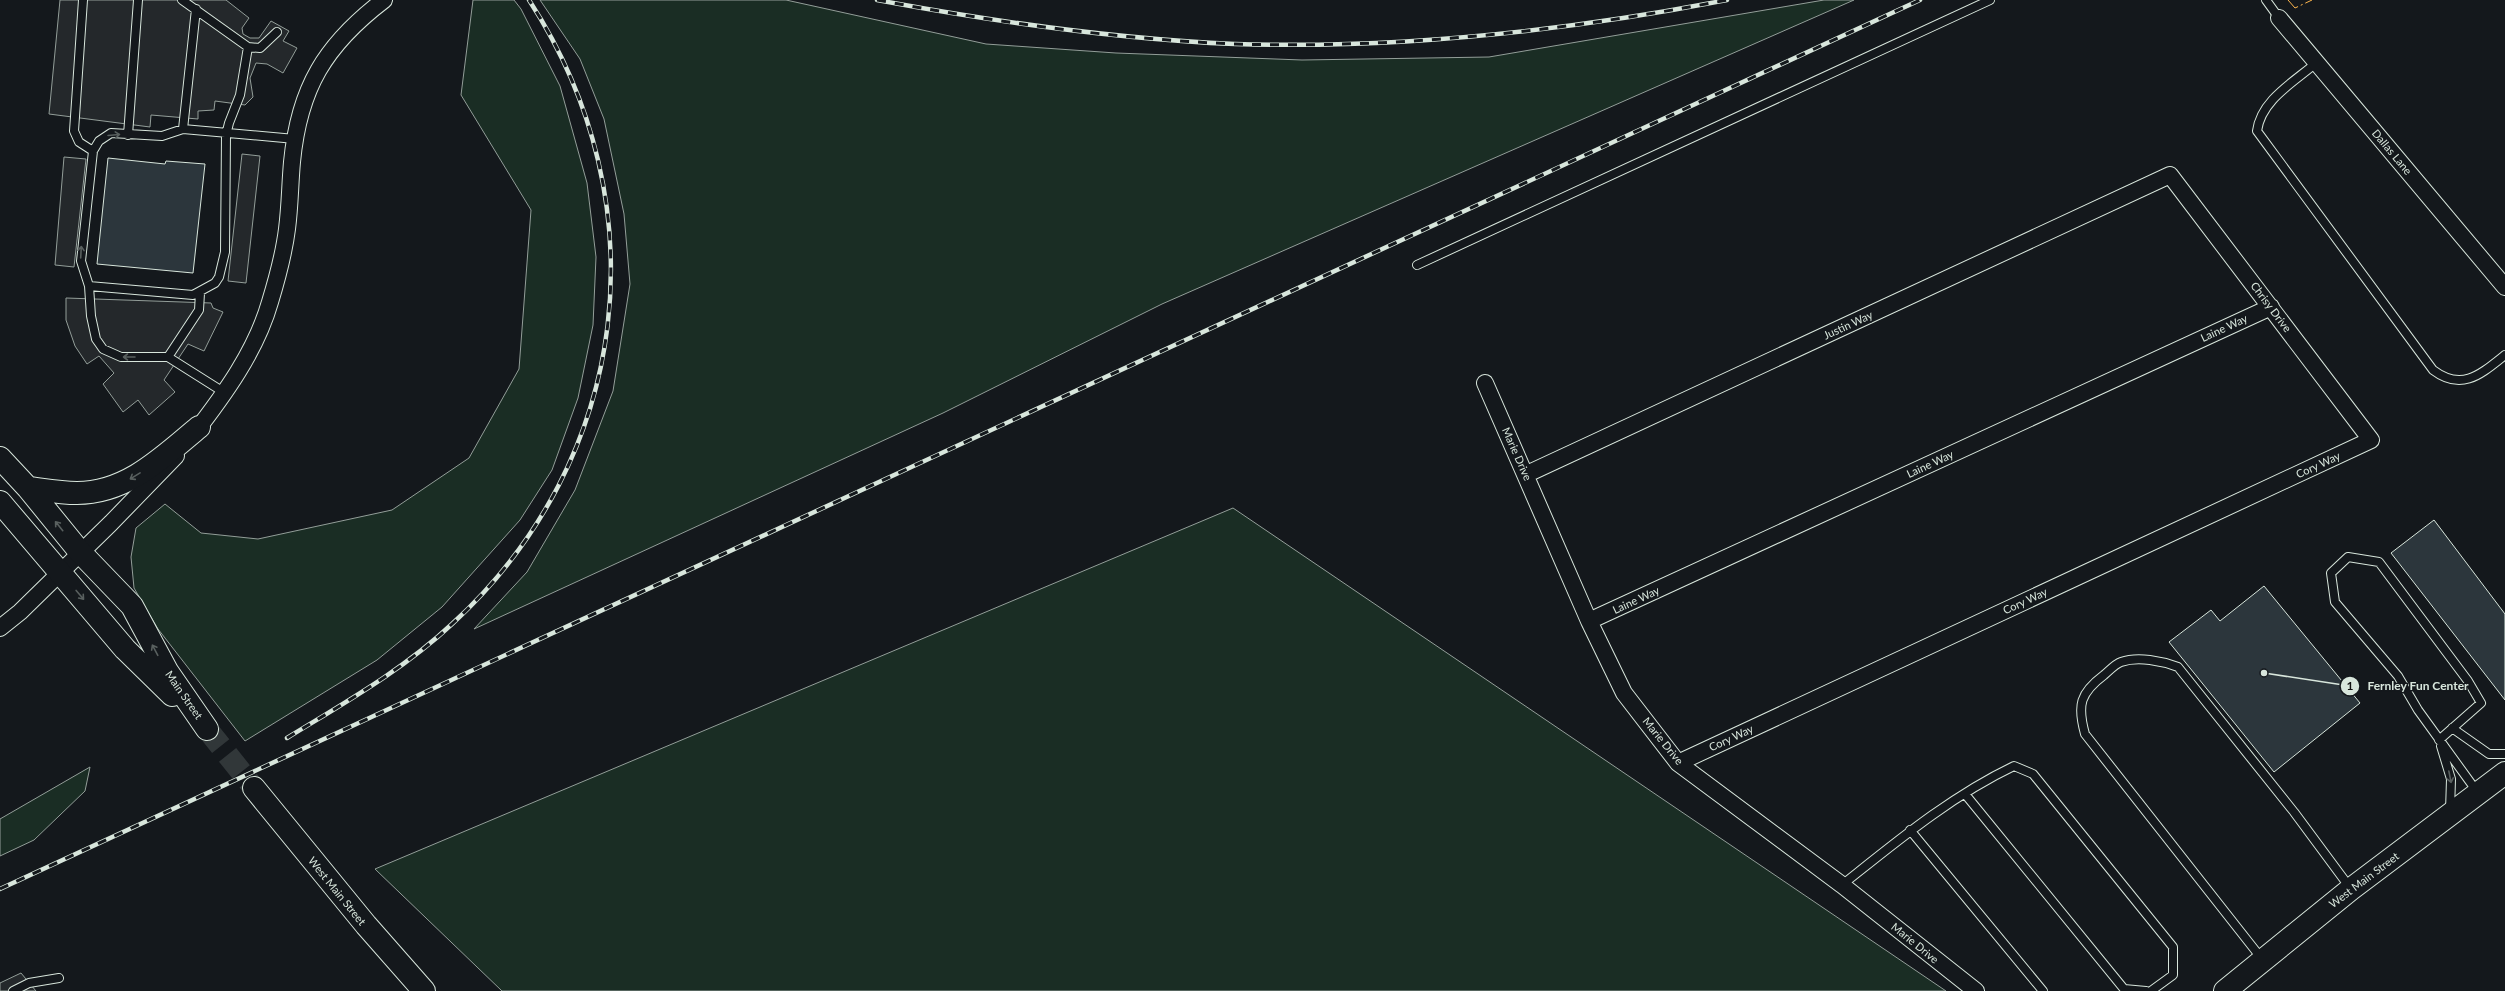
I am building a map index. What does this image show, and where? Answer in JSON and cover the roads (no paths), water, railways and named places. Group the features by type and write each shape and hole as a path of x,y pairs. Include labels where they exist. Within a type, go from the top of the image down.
{"main road":[{"path":"28,488 78,493 120,485 162,458 199,427"},
{"name":"Main Street","path":"0,458 28,488 80,552 132,606 166,671 207,729 125,649 0,502"},
{"name":"West Main Street","path":"2225,991 2351,889 2505,773"},
{"name":"West Main Street","path":"254,788 366,925 424,991"}],"street":[{"path":"0,628 20,612 150,485 199,427 225,393 250,349 270,303 287,231 295,139 302,106 317,71 347,30 384,0"},
{"name":"Dallas Lane","path":"2279,18 2505,287"},
{"name":"Chrisy Drive","path":"2170,176 2371,440"},
{"name":"Justin Way","path":"1526,474 2170,176"},
{"name":"Laine Way","path":"1589,622 2271,307"},
{"name":"Marie Drive","path":"1485,383 1526,474 1589,622 1624,693 1678,763 1842,885 1976,991"},
{"name":"Cory Way","path":"1678,763 2371,440"}],"lane":[{"path":"83,0 74,131 79,142 93,151"},
{"path":"128,135 138,0"},
{"path":"182,0 248,47 260,48 277,32"},
{"path":"1416,265 1990,0"},
{"path":"2266,0 2279,18"},
{"path":"183,129 196,10"},
{"path":"89,286 193,295 209,288 219,277 225,252 226,135 240,95 248,47"},
{"path":"2316,63 2265,107 2258,121 2257,131 2433,370 2445,378 2457,382 2481,374 2505,355"},
{"path":"225,393 168,357 121,357 103,349 96,339 91,316 89,286 81,260 93,151 95,146 106,136 111,134 162,136 183,129 226,135 295,139"},
{"path":"168,357 199,310 200,293"},
{"path":"2439,740 2481,703 2468,681 2379,562 2348,558 2331,573 2336,602 2398,676 2439,740 2478,794"},
{"path":"2263,960 2085,734 2080,714 2082,699 2091,685 2120,662 2140,660 2165,662 2178,667 2294,812 2351,889"},
{"path":"2452,728 2489,754 2505,754"},
{"path":"2439,740 2451,779 2449,816"},
{"path":"1842,885 1910,830 1991,777 2014,766 2033,774 2173,947 2173,975 2151,991"},
{"path":"1965,794 2124,989 2146,991"},
{"path":"1910,830 2043,991"},
{"path":"13,991 29,983 58,978"}],"tunnel":[{"path":"207,729 254,788"}],"railway":[{"path":"287,738 351,699 393,671 433,641 452,624 512,558 559,485 590,408 608,326 610,243 598,160 571,78 529,0"},
{"path":"877,0 1011,22 1100,34 1190,42 1297,45 1359,44 1482,36 1605,21 1727,0"},
{"path":"0,889 1920,0"}],"place":[{"name":"Fernley Fun Center","path":"2264,673"}]}
